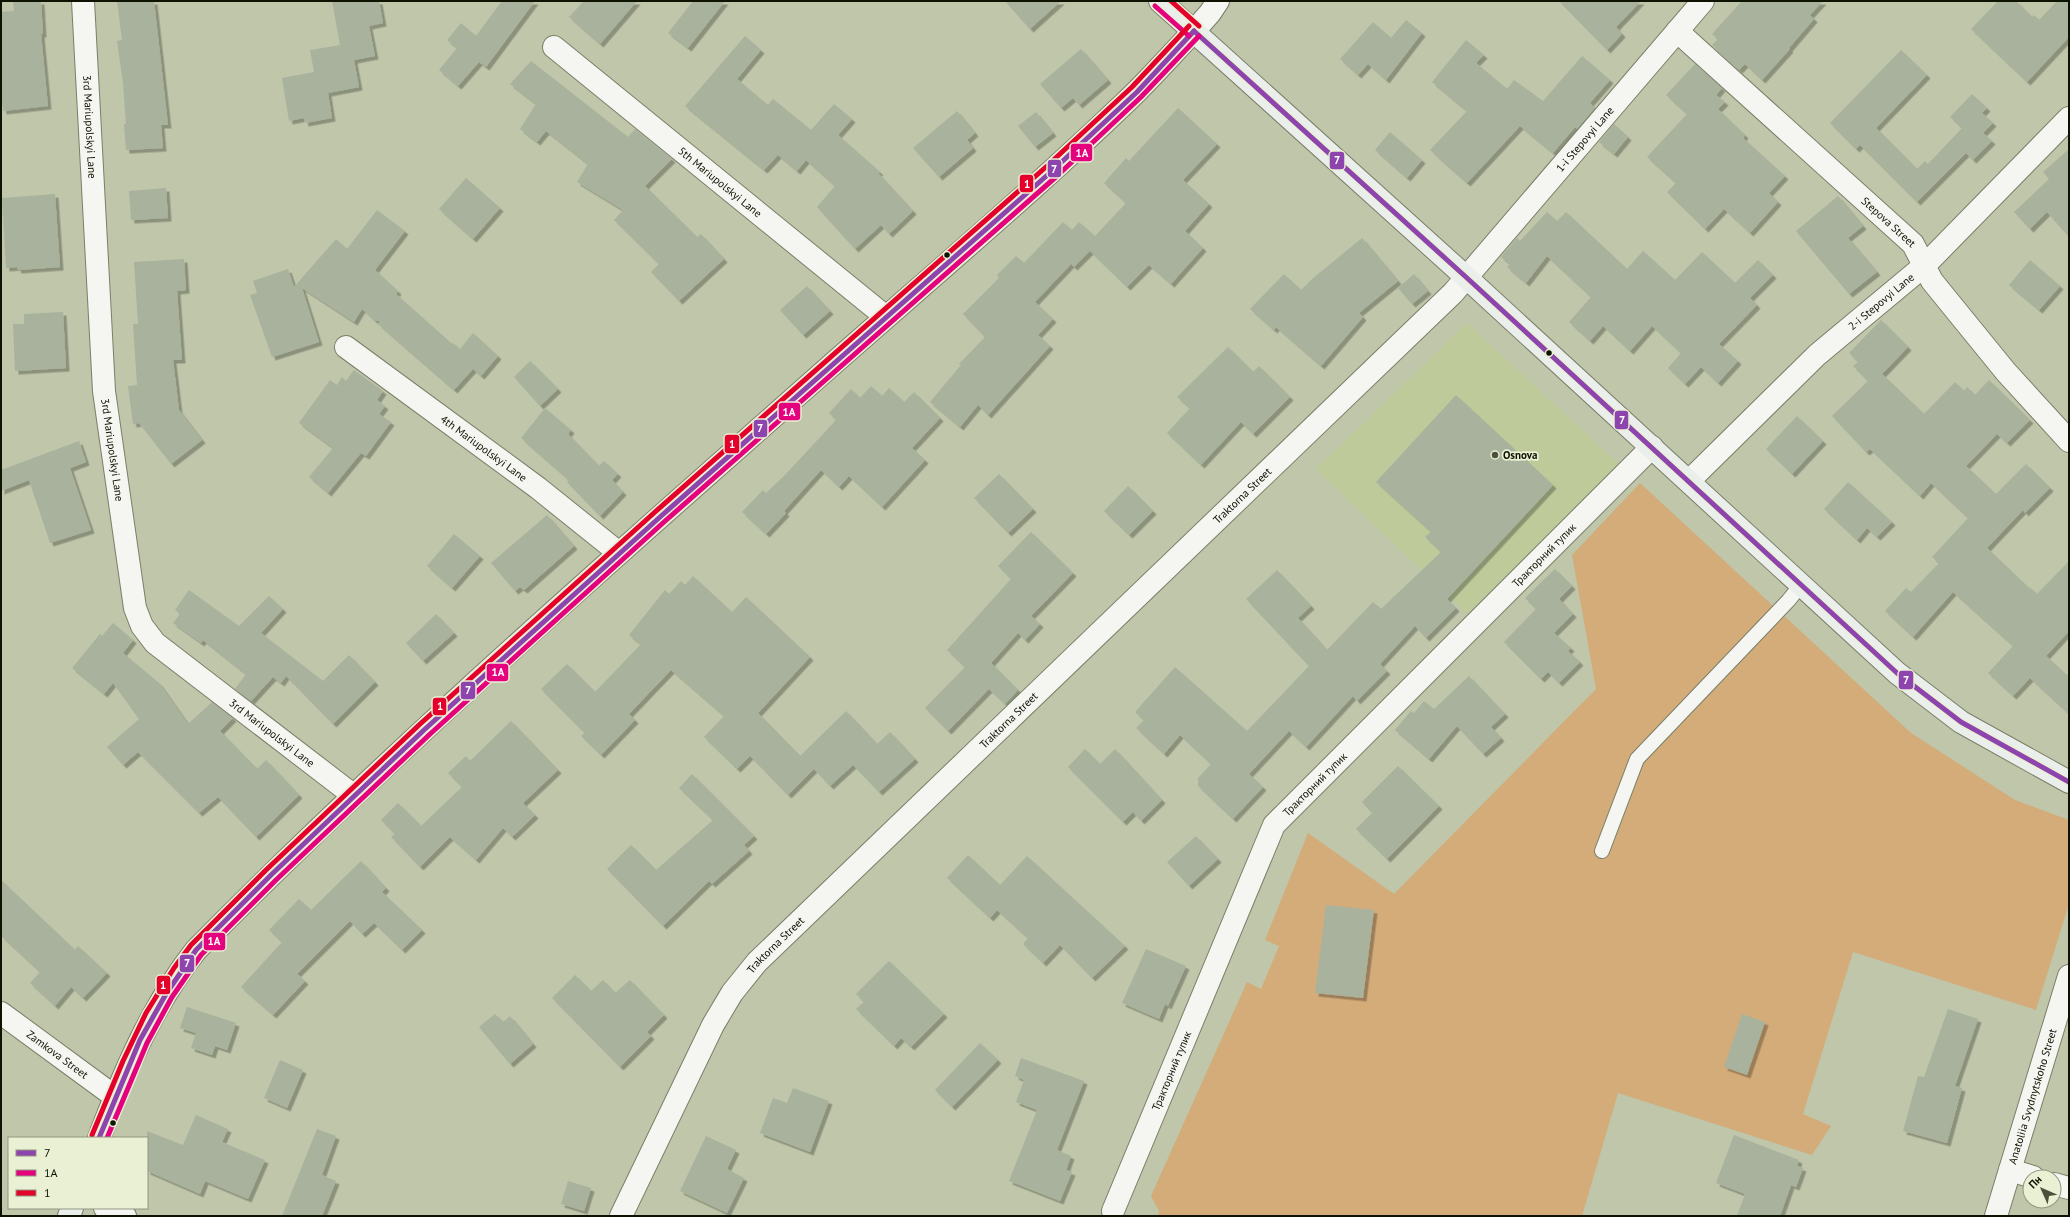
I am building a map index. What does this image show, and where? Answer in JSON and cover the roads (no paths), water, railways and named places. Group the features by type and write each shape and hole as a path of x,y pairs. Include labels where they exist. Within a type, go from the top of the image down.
{"main road":[{"path":"1160,1 1652,446 1897,673 1961,722 2069,782"},
{"path":"98,1137 114,1096 155,1009 175,977 196,950 353,795 619,553 886,317 953,260 1128,100 1194,31"}],"street":[{"name":"3rd Mariupolskyi Lane","path":"83,1 104,391 135,608 142,626 155,643 353,795"},
{"path":"1194,31 1210,13 1218,1"},
{"name":"1-i Stepovyi Lane","path":"1467,278 1703,1"},
{"name":"Stepova Street","path":"1677,31 1913,244 1932,281 2006,372 2069,441"},
{"name":"5th Mariupolskyi Lane","path":"554,47 886,317"},
{"name":"2-i Stepovyi Lane","path":"1689,481 1817,355 1925,266 2069,118"},
{"name":"Traktorna Street","path":"621,1216 713,1025 732,993 757,962 1467,278"},
{"name":"4th Mariupolskyi Lane","path":"346,347 538,488 619,553"},
{"name":"Тракторний тупик","path":"1113,1212 1274,825 1652,446"},
{"name":"Anatoliia Svydnytskoho Street","path":"1996,1216 2069,976"},
{"name":"Zamkova Street","path":"1,1013 114,1096"},
{"path":"2010,1170 2022,1174"},
{"path":"108,1209 125,1216"}],"lane":[{"path":"1602,851 1637,759 1788,601 1801,585"}],"place":[{"name":"Osnova","path":"1495,455"}]}
